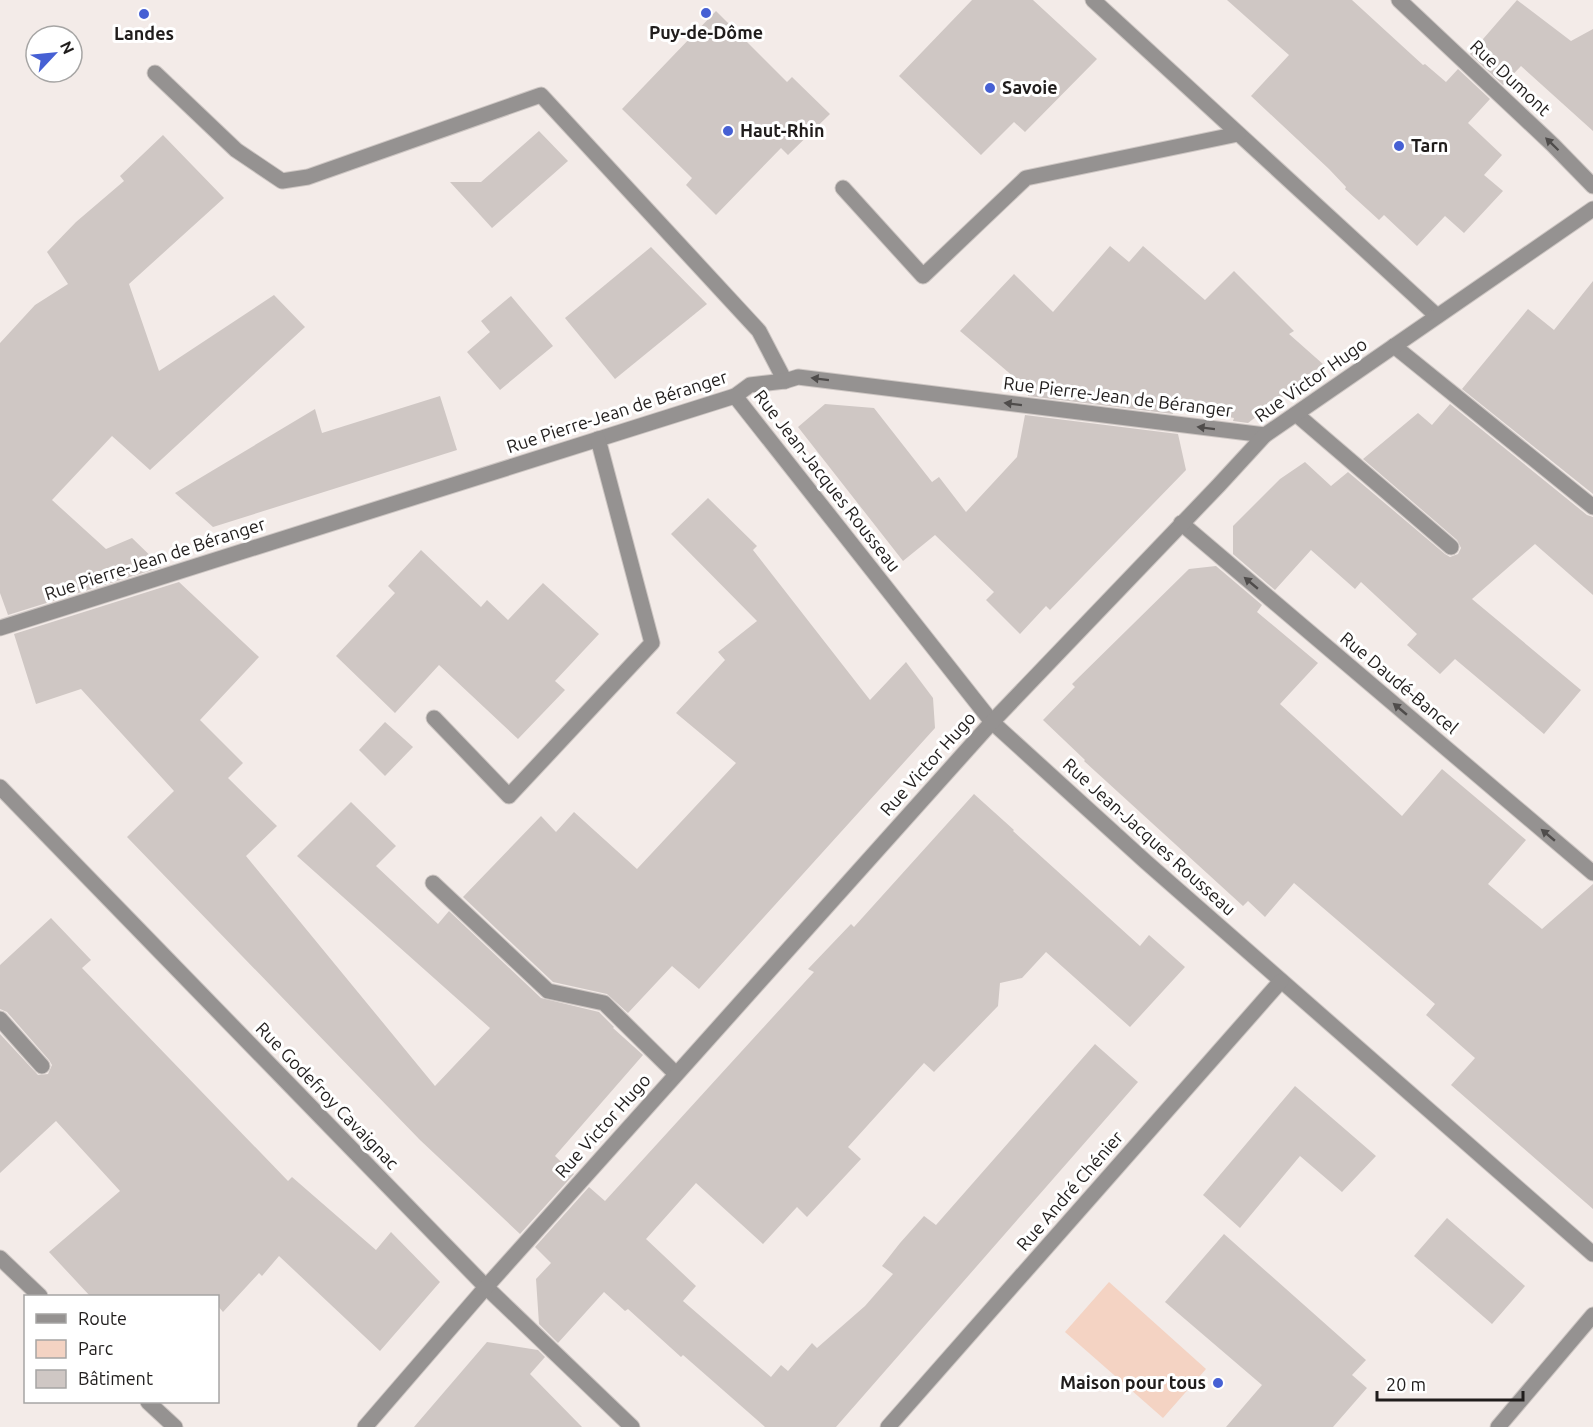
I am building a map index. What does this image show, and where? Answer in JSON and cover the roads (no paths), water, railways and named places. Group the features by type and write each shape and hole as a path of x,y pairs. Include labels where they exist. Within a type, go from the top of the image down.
{"street":[{"path":"1093,0 1437,316"},
{"name":"Rue Dumont","path":"1399,0 1553,145 1593,186"},
{"path":"155,73 236,150 282,181 308,177 541,95 759,331 785,381"},
{"path":"843,188 923,276 1026,178 1238,134"},
{"name":"Rue Victor Hugo","path":"365,1427 486,1287 992,722 1180,523 1220,485 1264,435 1593,209"},
{"path":"1394,346 1593,507"},
{"name":"Rue Pierre-Jean de Béranger","path":"0,628 735,396 750,385 785,381 798,377 1264,435"},
{"name":"Rue Jean-Jacques Rousseau","path":"735,396 992,722 1281,981 1593,1254"},
{"path":"1296,414 1451,547"},
{"path":"434,718 509,796 652,643 598,440"},
{"name":"Rue Daudé-Bancel","path":"1180,523 1593,873"},
{"name":"Rue Godefroy Cavaignac","path":"0,787 486,1287 632,1427"},
{"path":"433,883 548,991 604,1003 676,1074"},
{"name":"Rue André Chénier","path":"888,1427 1281,981"},
{"path":"0,1019 42,1066"},
{"path":"0,1258 39,1295"},
{"path":"1498,1427 1593,1315"},
{"path":"150,1403 175,1427"}],"place":[{"name":"Puy-de-Dôme","path":"706,13"},
{"name":"Landes","path":"144,14"},
{"name":"Savoie","path":"990,88"},
{"name":"Haut-Rhin","path":"728,131"},
{"name":"Tarn","path":"1399,146"},
{"name":"Maison pour tous","path":"1218,1383"}]}
